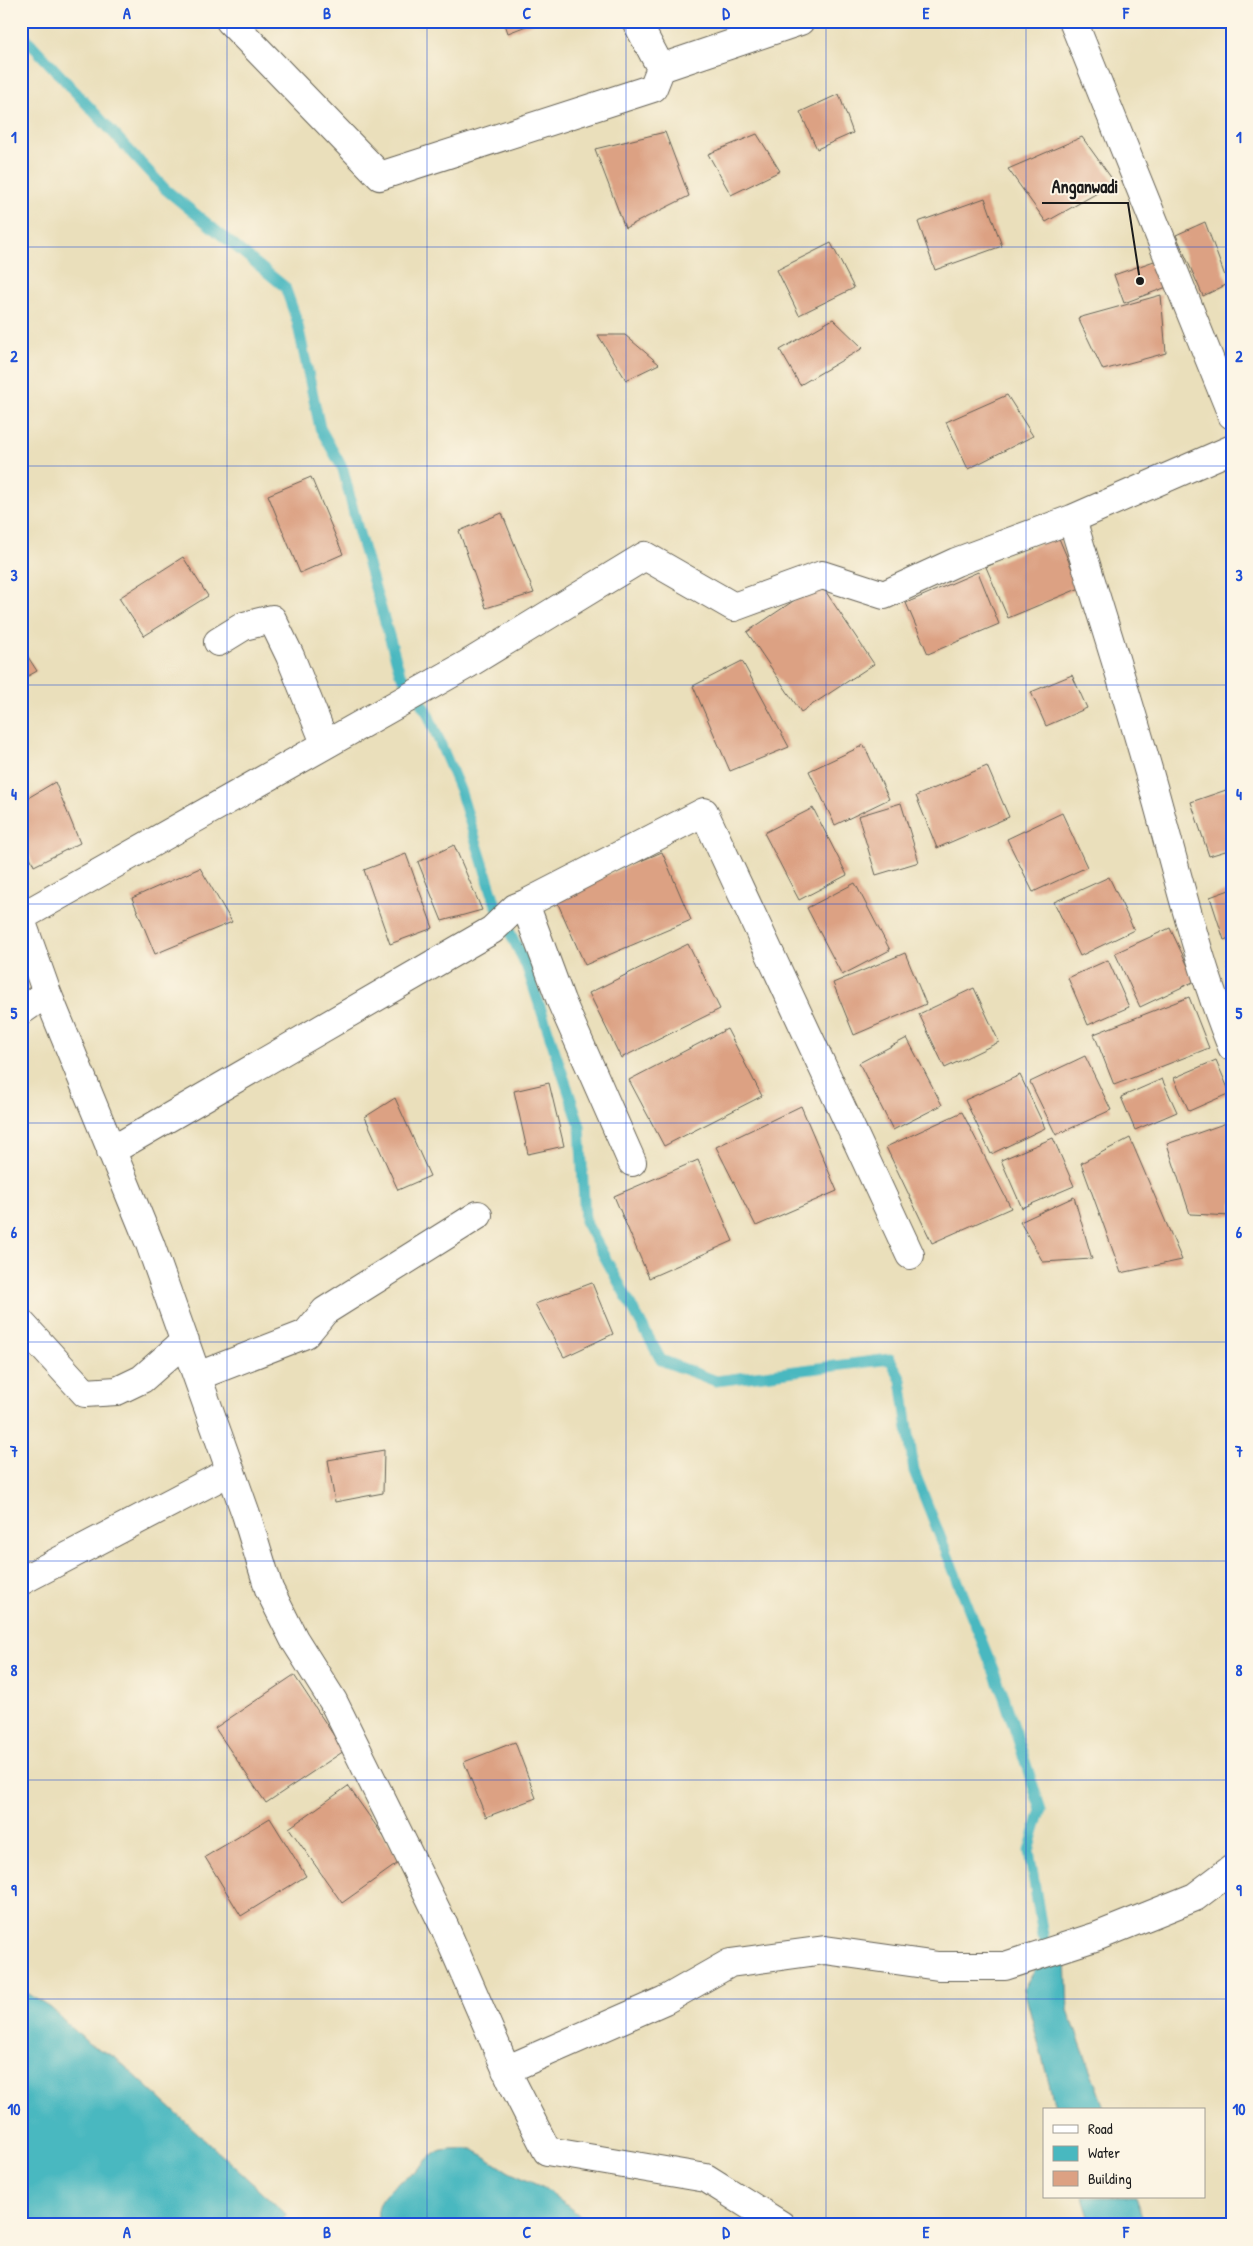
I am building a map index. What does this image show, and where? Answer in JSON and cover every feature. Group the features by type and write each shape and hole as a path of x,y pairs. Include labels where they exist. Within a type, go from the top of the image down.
{"street":[{"path":"230,21 380,176 653,88 661,68 800,21"},
{"path":"636,21 661,68"},
{"path":"1073,21 1232,415"},
{"path":"781,2225 706,2178 547,2151 506,2070 445,1928 333,1702 294,1639 269,1589 231,1471 150,1244 46,993 21,919 325,743 417,692 645,556 734,607 822,575 884,595 956,562 1072,519 1232,449"},
{"path":"1072,519 1164,826 1178,884 1220,1019 1232,1047"},
{"path":"218,642 244,626 272,619 290,656 325,743"},
{"path":"111,1151 492,930 520,906 704,812 910,1255"},
{"path":"520,906 632,1162"},
{"path":"21,1012 46,993"},
{"path":"198,1376 306,1334 324,1311 478,1215"},
{"path":"21,1324 85,1393 117,1391 142,1379 185,1341"},
{"path":"21,1581 231,1471"},
{"path":"506,2070 665,2000 730,1963 825,1950 938,1966 1005,1966 1072,1945 1195,1897 1232,1869"}],"water":[{"path":"1066,1958 1068,2010 1104,2108 1055,2108 1024,1989 1036,1968"},
{"path":"21,1989 51,2008 89,2044 116,2058 287,2215 276,2225 21,2225"},
{"path":"473,2149 509,2172 544,2188 579,2215 610,2225 379,2225 379,2205 396,2185 439,2151"},
{"path":"1083,2198 1135,2198 1145,2225 1092,2225"}],"building":[{"path":"504,21 539,21 508,33"},
{"path":"839,94 853,133 817,149 800,112"},
{"path":"665,132 689,196 625,228 595,149"},
{"path":"757,134 780,171 731,195 708,154"},
{"path":"1082,137 1115,183 1046,222 1008,169"},
{"path":"985,198 1002,246 935,270 918,222"},
{"path":"1205,222 1228,284 1203,296 1176,235"},
{"path":"831,243 854,288 799,315 777,270"},
{"path":"1157,260 1167,287 1124,303 1114,275"},
{"path":"1161,295 1166,353 1103,370 1078,318"},
{"path":"833,319 863,348 800,385 780,350"},
{"path":"598,335 625,335 659,364 626,380"},
{"path":"1007,395 1033,436 968,469 946,422"},
{"path":"311,477 343,554 300,573 268,495"},
{"path":"502,513 534,593 486,608 459,531"},
{"path":"1058,536 1080,588 1008,618 986,567"},
{"path":"183,557 208,596 144,636 119,598"},
{"path":"978,572 999,624 928,654 906,603"},
{"path":"820,583 874,664 801,712 747,632"},
{"path":"21,646 37,671 21,680"},
{"path":"742,661 789,747 730,771 693,686"},
{"path":"1072,675 1087,708 1046,726 1031,692"},
{"path":"864,745 889,799 835,825 809,771"},
{"path":"987,766 1009,817 937,848 916,796"},
{"path":"55,782 80,843 34,866 21,835 21,802"},
{"path":"1232,788 1232,849 1209,856 1191,802"},
{"path":"901,803 919,862 876,875 858,816"},
{"path":"813,808 847,875 799,900 764,833"},
{"path":"1062,813 1087,867 1033,892 1007,839"},
{"path":"454,845 482,910 442,921 418,862"},
{"path":"662,852 691,920 585,965 555,897"},
{"path":"406,854 433,928 390,944 364,870"},
{"path":"200,868 232,922 155,954 132,898"},
{"path":"1109,877 1134,930 1080,956 1054,902"},
{"path":"855,883 890,950 842,975 807,908"},
{"path":"1232,889 1232,937 1224,940 1210,897"},
{"path":"1170,928 1195,981 1140,1007 1115,953"},
{"path":"688,944 720,1009 621,1058 589,993"},
{"path":"905,953 926,1004 854,1035 833,983"},
{"path":"1108,960 1129,1007 1088,1025 1068,978"},
{"path":"1232,963 1232,979 1231,979 1227,964"},
{"path":"974,988 999,1042 945,1068 919,1014"},
{"path":"1189,997 1209,1048 1114,1085 1094,1034"},
{"path":"727,1029 762,1096 664,1146 629,1080"},
{"path":"907,1038 942,1105 893,1130 859,1063"},
{"path":"1085,1056 1111,1110 1056,1135 1030,1082"},
{"path":"1216,1060 1230,1093 1189,1111 1174,1078"},
{"path":"1020,1075 1045,1128 991,1154 965,1100"},
{"path":"1162,1079 1177,1112 1135,1130 1121,1097"},
{"path":"549,1083 564,1146 528,1154 514,1091"},
{"path":"395,1098 430,1176 398,1190 365,1117"},
{"path":"801,1106 837,1191 756,1226 716,1147"},
{"path":"962,1112 1011,1208 932,1243 886,1147"},
{"path":"1232,1121 1232,1216 1190,1214 1167,1144"},
{"path":"1053,1138 1074,1186 1022,1208 1001,1160"},
{"path":"1130,1138 1182,1260 1121,1273 1081,1163"},
{"path":"698,1160 733,1241 649,1278 614,1196"},
{"path":"1074,1197 1092,1259 1043,1262 1020,1222"},
{"path":"592,1283 613,1334 564,1357 535,1304"},
{"path":"384,1450 383,1493 335,1502 328,1460"},
{"path":"294,1675 344,1751 266,1803 215,1728"},
{"path":"515,1742 536,1798 486,1817 464,1762"},
{"path":"348,1786 401,1861 342,1903 289,1828"},
{"path":"270,1818 306,1876 241,1916 205,1857"}],"waterway":[{"path":"21,33 165,189 285,287 297,321 320,428 343,469 358,530 400,673 427,712 460,790 495,902 526,965 580,1126 585,1221 661,1360 716,1381 890,1359 901,1380 914,1471 1004,1697 1041,1810 1029,1851 1046,1954"}],"place":[{"name":"Anganwadi","path":"1140,281"}]}
